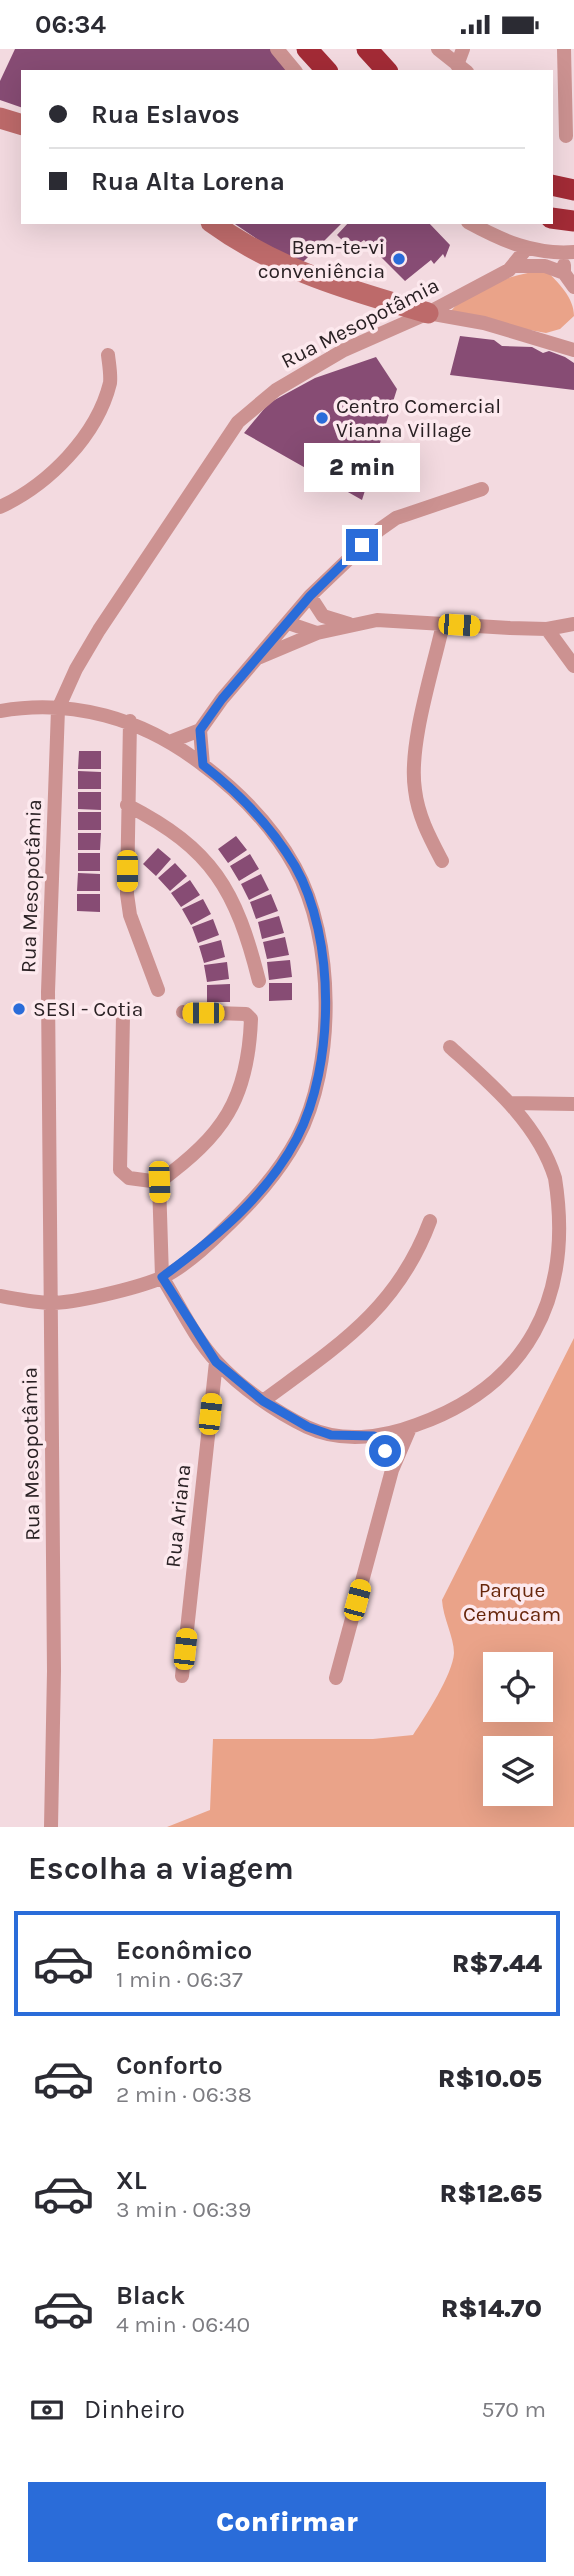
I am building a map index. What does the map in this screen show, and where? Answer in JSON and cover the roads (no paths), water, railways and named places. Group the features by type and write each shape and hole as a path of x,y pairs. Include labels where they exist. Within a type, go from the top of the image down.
{"highway":[{"path":"307,49 326,70"},
{"path":"367,49 386,70"},
{"path":"553,185 574,190"},
{"path":"553,218 574,221"}],"street":[{"path":"277,49 294,70"},
{"path":"438,49 462,68"},
{"path":"462,68 463,49"},
{"path":"564,49 570,138"},
{"path":"0,118 21,124"},
{"path":"553,129 570,138"},
{"path":"214,224 243,246 294,271 428,313 484,323 574,348"},
{"path":"472,224 526,249 569,253 565,273"},
{"name":"Rua Mesopotâmia","path":"51,1827 54,1671 48,992 58,709 76,669 99,631 238,422 276,390 344,350 428,313 515,266 526,249"},
{"path":"515,266 545,266 565,273 574,287"},
{"path":"0,507 51,475 76,445 101,405 110,380 108,355"},
{"path":"172,741 200,730 310,596 396,517 482,489"},
{"path":"310,596 323,616 354,625"},
{"path":"256,659 317,633 377,620 547,629 574,624"},
{"path":"288,623 317,633"},
{"path":"442,861 424,825 415,789 414,759 443,624"},
{"path":"547,629 574,666"},
{"path":"0,711 58,709 108,714 130,721 172,741 237,792 296,867 314,913 323,957 325,1019 322,1055 310,1107 298,1137 277,1171 249,1205 213,1240 162,1277 117,1291 50,1303 0,1296"},
{"path":"130,721 127,805 130,915 158,991"},
{"path":"200,730 203,765"},
{"path":"127,805 164,824 209,864 230,894 247,935 259,981"},
{"path":"123,1016 120,1170 129,1178 159,1182 198,1153 223,1123 243,1079 250,1039 251,1019 246,1014 183,1012"},
{"path":"159,1182 162,1277 216,1362 263,1401 320,1431 356,1437 410,1428 454,1412 483,1395 538,1336 552,1313 562,1285 565,1255 563,1215 555,1177 545,1155 511,1103 450,1047"},
{"path":"511,1103 574,1104"},
{"path":"263,1401 358,1331 411,1262 430,1221"},
{"name":"Rua Ariana","path":"182,1675 216,1362"},
{"path":"336,1678 392,1470 410,1428"},
{"path":"374,1436 385,1451 392,1470"}],"place":[{"name":"Bem-te-vi conveniência","path":"399,259"},
{"name":"Centro Comercial Vianna Village","path":"322,418"},
{"name":"SESI - Cotia","path":"19,1009"}],"park label":[{"name":"Parque Cemucam","path":"512,1602"}]}
